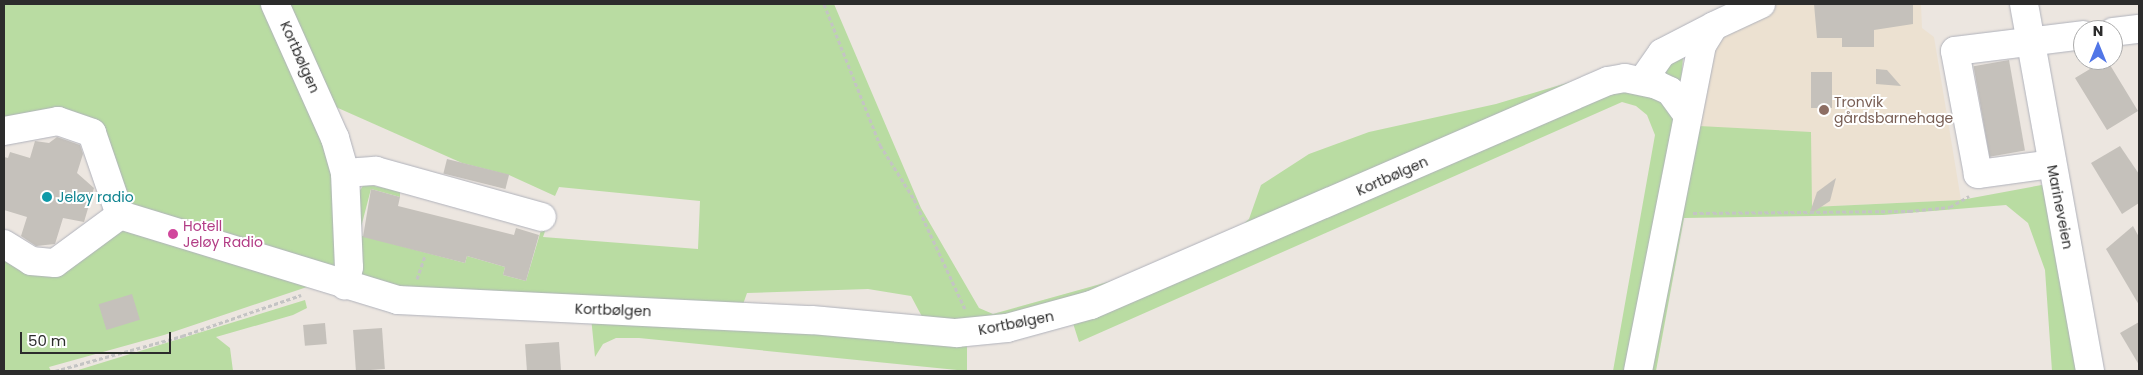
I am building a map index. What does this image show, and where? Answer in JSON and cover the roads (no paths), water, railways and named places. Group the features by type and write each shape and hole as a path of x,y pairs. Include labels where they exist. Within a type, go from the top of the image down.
{"street":[{"name":"Kortbølgen","path":"276,4 335,138 345,173 349,267 336,283"},
{"path":"1643,80 1662,53 1761,4"},
{"name":"Marineveien","path":"2024,4 2090,371"},
{"path":"1638,371 1685,112 1702,45 1714,26"},
{"path":"2123,31 2139,29"},
{"path":"2052,164 1978,174 1954,51 2073,37"},
{"name":"Kortbølgen","path":"120,215 336,283 432,304 658,312 977,332 1092,305 1608,81 1643,80 1670,91 1685,112"},
{"path":"4,130 58,121 92,133 120,215 54,262 32,261 4,244"},
{"path":"345,173 376,171 542,217"}],"place":[{"name":"Tronvik gårdsbarnehage","path":"1824,110"},
{"name":"Jeløy radio","path":"47,197"},
{"name":"Hotell Jeløy Radio","path":"173,234"}]}
